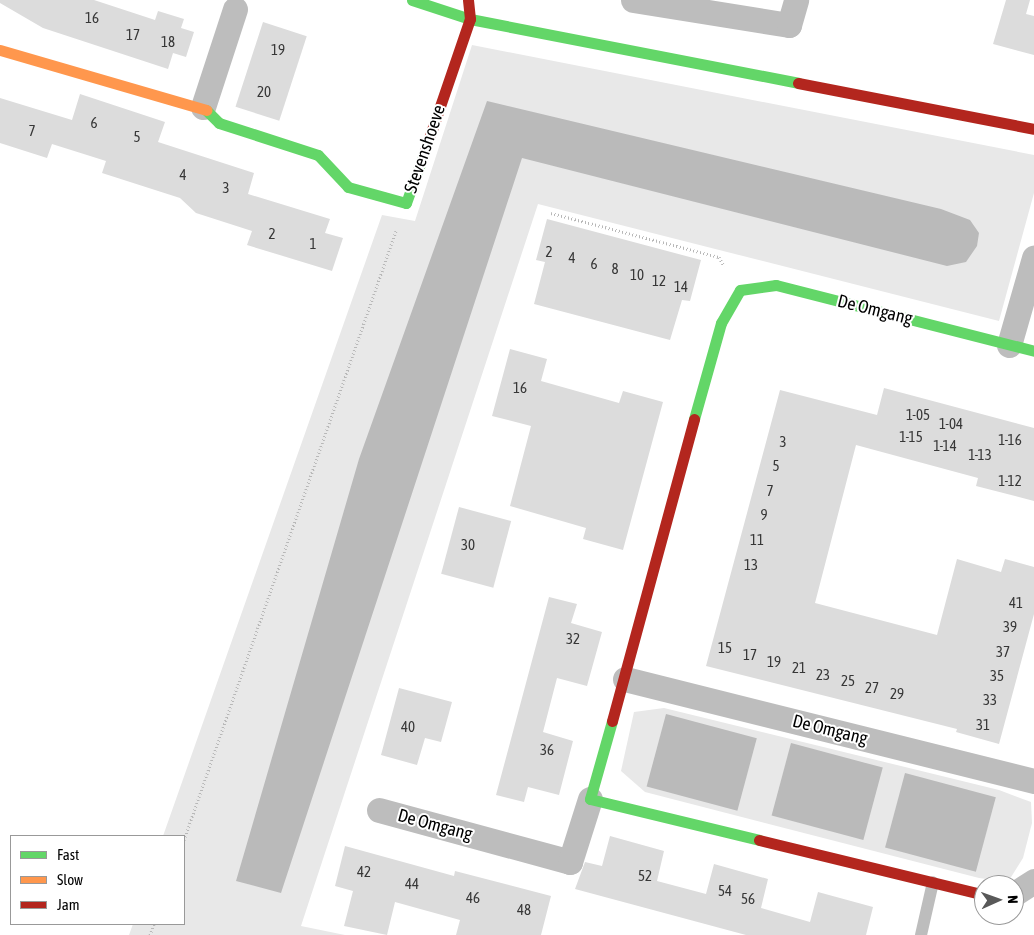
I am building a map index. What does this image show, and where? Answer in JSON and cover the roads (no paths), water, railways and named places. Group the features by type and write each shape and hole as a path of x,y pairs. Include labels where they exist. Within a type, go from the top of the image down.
{"street":[{"path":"412,0 470,19 1034,129"},
{"path":"468,0 470,19"},
{"path":"634,0 789,25 796,0"},
{"path":"203,107 235,9"},
{"name":"Stevenshoeve","path":"0,50 203,107 219,123 318,155 348,187 406,202 470,19"},
{"path":"1009,345 1034,258"},
{"name":"De Omgang","path":"379,810 570,862 625,679 721,323 740,290 776,285 1034,351"},
{"name":"De Omgang","path":"625,679 1034,781"},
{"path":"590,798 974,892"}],"lane":[{"path":"921,935 934,882"}]}
